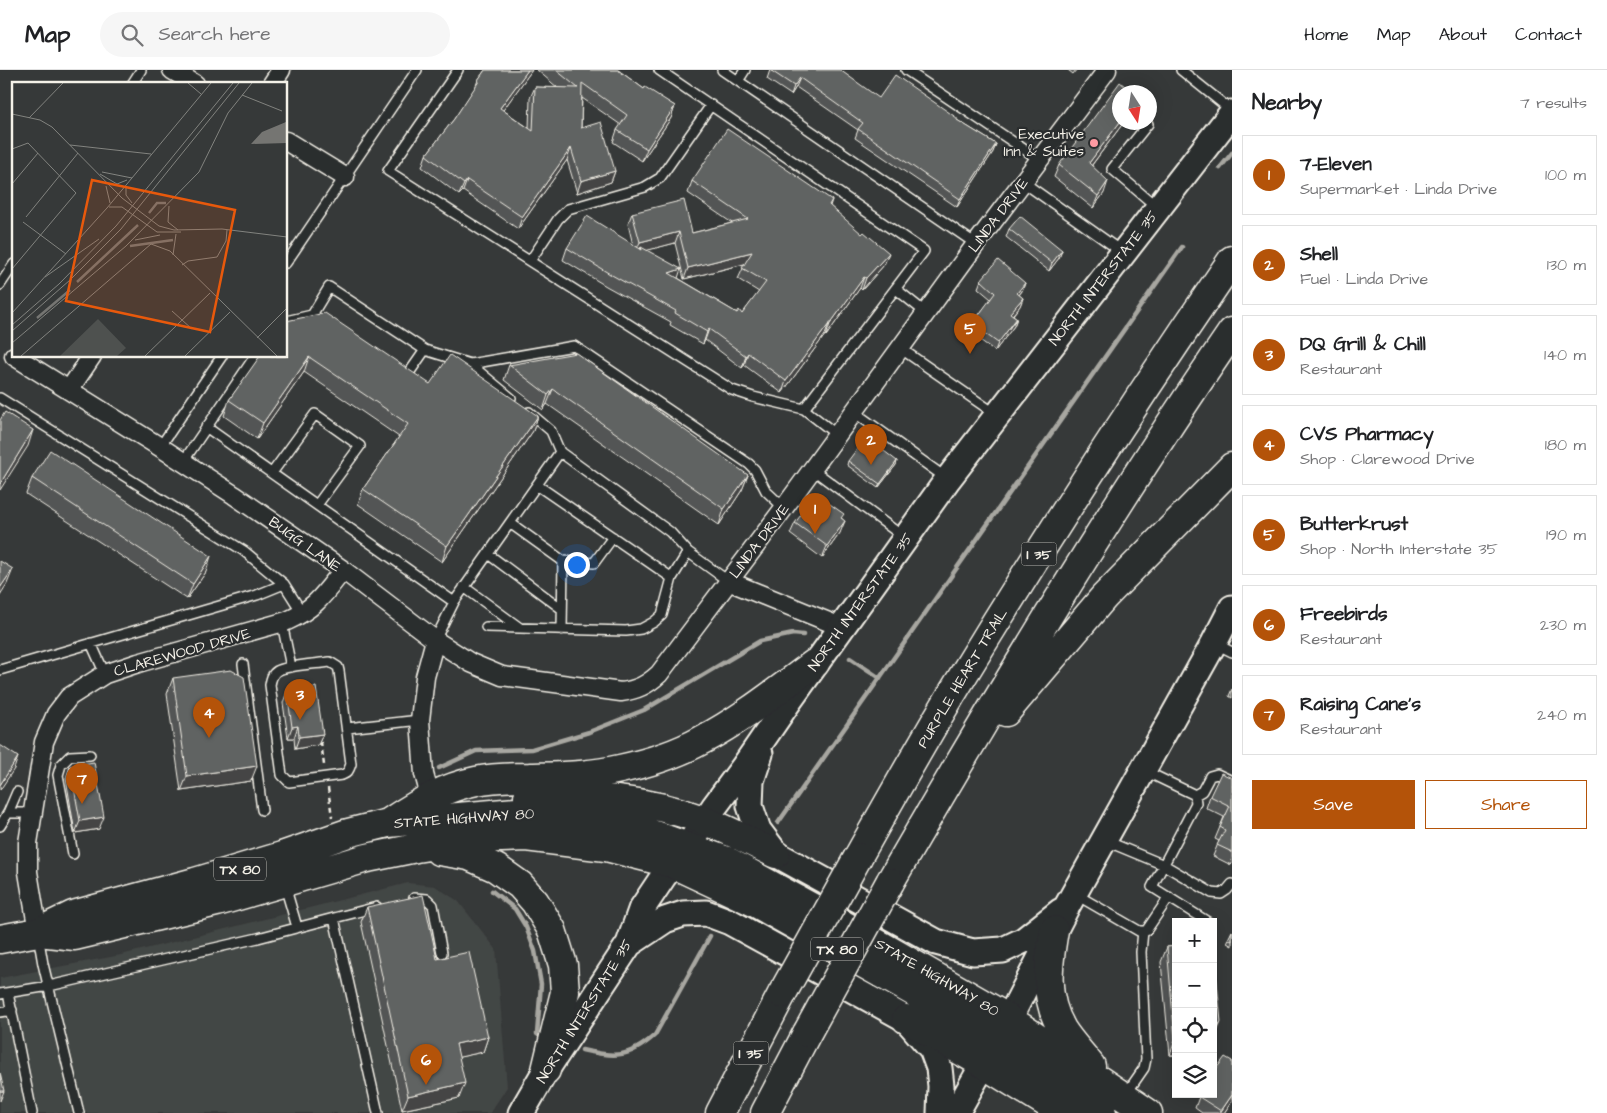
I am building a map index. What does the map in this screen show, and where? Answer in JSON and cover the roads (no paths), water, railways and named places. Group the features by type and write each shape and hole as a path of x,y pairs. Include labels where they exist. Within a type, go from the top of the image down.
{"main road":[{"name":"NORTH INTERSTATE 35","path":"521,1113 546,1070 629,944 641,910 768,733 815,663 997,415 1232,112"},
{"name":"PURPLE HEART TRAIL","path":"720,1113 782,994 955,688 1150,380 1232,260"},
{"name":"I 35","path":"765,1113 890,882 953,773 1131,484 1232,332"},
{"path":"953,773 1104,597 1232,466"},
{"path":"956,1113 991,1054 1065,910 1142,770 1223,647 1232,608"},
{"path":"388,823 430,796 479,780 502,777 591,774 619,769 668,755 702,740 740,717 815,663"},
{"path":"768,733 751,781 750,806 758,830 776,854"},
{"path":"217,902 243,885 342,854 405,837 470,808 496,800 559,796 611,798 646,804 672,810 704,821 776,854 936,942 973,952 1003,950 1024,940 1065,910"},
{"name":"STATE HIGHWAY 80","path":"0,939 38,932 73,916 195,882 282,856 348,833 388,823 516,812 552,814 642,831 754,902 953,1014 991,1054"},
{"name":"STATE HIGHWAY 80","path":"38,932 75,936 217,902 367,858 473,839 526,836 727,861 882,946 1009,1019"},
{"path":"416,848 469,856 496,868 525,890 535,902 552,930 563,965 565,992 546,1070"},
{"path":"1065,910 1048,968 1048,987 1062,1028 1114,1090"},
{"path":"629,944 666,920 683,914 706,913 730,922 906,1019 991,1054 1063,1113"},
{"path":"906,1019 932,1049 937,1062 941,1086 940,1113"},
{"name":"TX 80","path":"1009,1019 1148,1113"},
{"name":"TX 80","path":"991,1054 1102,1113"}],"street":[{"path":"172,70 192,82"},
{"path":"273,82 281,70"},
{"name":"LINDA DRIVE","path":"435,640 471,663 502,676 621,692 635,690 650,683 659,674 784,508 976,244 1107,70"},
{"path":"288,141 345,177"},
{"name":"BUGG LANE","path":"0,348 12,355"},
{"name":"BUGG LANE","path":"17,358 234,494 343,570 435,640"},
{"path":"69,390 91,358"},
{"name":"CLAREWOOD DRIVE","path":"38,932 28,872 28,843 44,742 56,714 69,697 105,674 282,623 303,614 315,604 343,570"},
{"path":"728,581 841,627"},
{"path":"435,640 425,677 420,720 424,774 430,796 445,818"}],"lane":[{"path":"133,82 141,70"},
{"path":"288,260 417,70"},
{"path":"458,70 388,171 732,390 804,409 838,435"},
{"path":"659,70 924,251 804,409"},
{"path":"722,70 976,244"},
{"path":"738,81 746,70"},
{"path":"906,70 1040,160"},
{"path":"1181,70 1232,112"},
{"path":"530,261 558,219 568,209 645,187 660,178 711,105"},
{"path":"1143,130 1112,169 1158,208"},
{"path":"1023,182 1124,253"},
{"path":"0,285 12,267"},
{"path":"312,315 329,287 425,350 470,364 551,431 560,452 670,532 688,552 728,581"},
{"path":"896,289 926,313"},
{"path":"288,321 312,315 326,324"},
{"path":"470,364 574,346 749,464 755,470 766,491 784,508"},
{"path":"900,348 997,415"},
{"path":"409,374 425,350"},
{"path":"160,447 221,358"},
{"path":"183,462 254,358"},
{"path":"0,398 244,551 284,584 303,614"},
{"path":"854,412 948,480"},
{"path":"272,474 315,414 360,446 317,505"},
{"path":"206,427 454,602"},
{"path":"435,640 454,602 560,452"},
{"path":"812,469 905,538"},
{"path":"537,485 672,578"},
{"path":"510,523 563,561 594,562 613,537"},
{"path":"486,627 626,631 641,629 662,615 672,578 688,552"},
{"path":"488,554 562,609"},
{"path":"562,630 563,561"},
{"path":"0,670 257,595 284,584"},
{"path":"464,587 520,628"},
{"path":"282,623 290,667"},
{"path":"91,643 105,674"},
{"path":"330,662 338,667 351,764 347,773 289,782 282,775 270,685 272,678 278,670 290,667 330,662"},
{"path":"243,664 262,810"},
{"path":"347,728 420,720"},
{"path":"74,854 58,776 61,765 70,756 90,755"},
{"path":"1142,770 1195,795"},
{"path":"1195,795 1202,791 1210,776 1217,774 1232,781"},
{"path":"0,826 17,792"},
{"path":"1195,795 1196,803 1152,887 1202,918"},
{"path":"8,813 32,813"},
{"path":"1104,840 1164,865 1212,893 1221,894 1228,890 1232,884"},
{"path":"284,883 297,927"},
{"path":"1065,910 1138,931 1146,931 1168,897"},
{"path":"407,900 416,898 427,899 433,905 442,953"},
{"path":"32,1113 12,1010 4,993 49,986 389,904"},
{"path":"334,918 378,1113"},
{"path":"1114,1090 1144,1068 1146,1059 1141,952 1143,931"},
{"path":"38,932 79,1113"},
{"path":"0,1012 12,1010"}],"waterway":[{"path":"1220,168 1232,153"},
{"path":"778,823 1182,247"},
{"path":"439,768 476,751 532,749 589,732 644,710 760,641 793,634 803,635"},
{"path":"850,658 880,678"},
{"path":"492,891 515,909 526,927 535,951 541,984 537,1034 544,1039"},
{"path":"582,1050 612,1055 621,1054 637,1048 655,1035 710,936"}],"place":[{"name":"Executive Inn & Suites","path":"1094,143"},
{"name":"Butterkrust","path":"970,354"},
{"name":"Shell","path":"871,465"},
{"name":"7-Eleven","path":"815,534"},
{"name":"DQ Grill & Chill","path":"300,720"},
{"name":"CVS Pharmacy","path":"209,738"},
{"name":"Raising Cane's","path":"82,804"},
{"name":"Freebirds","path":"426,1085"}]}
